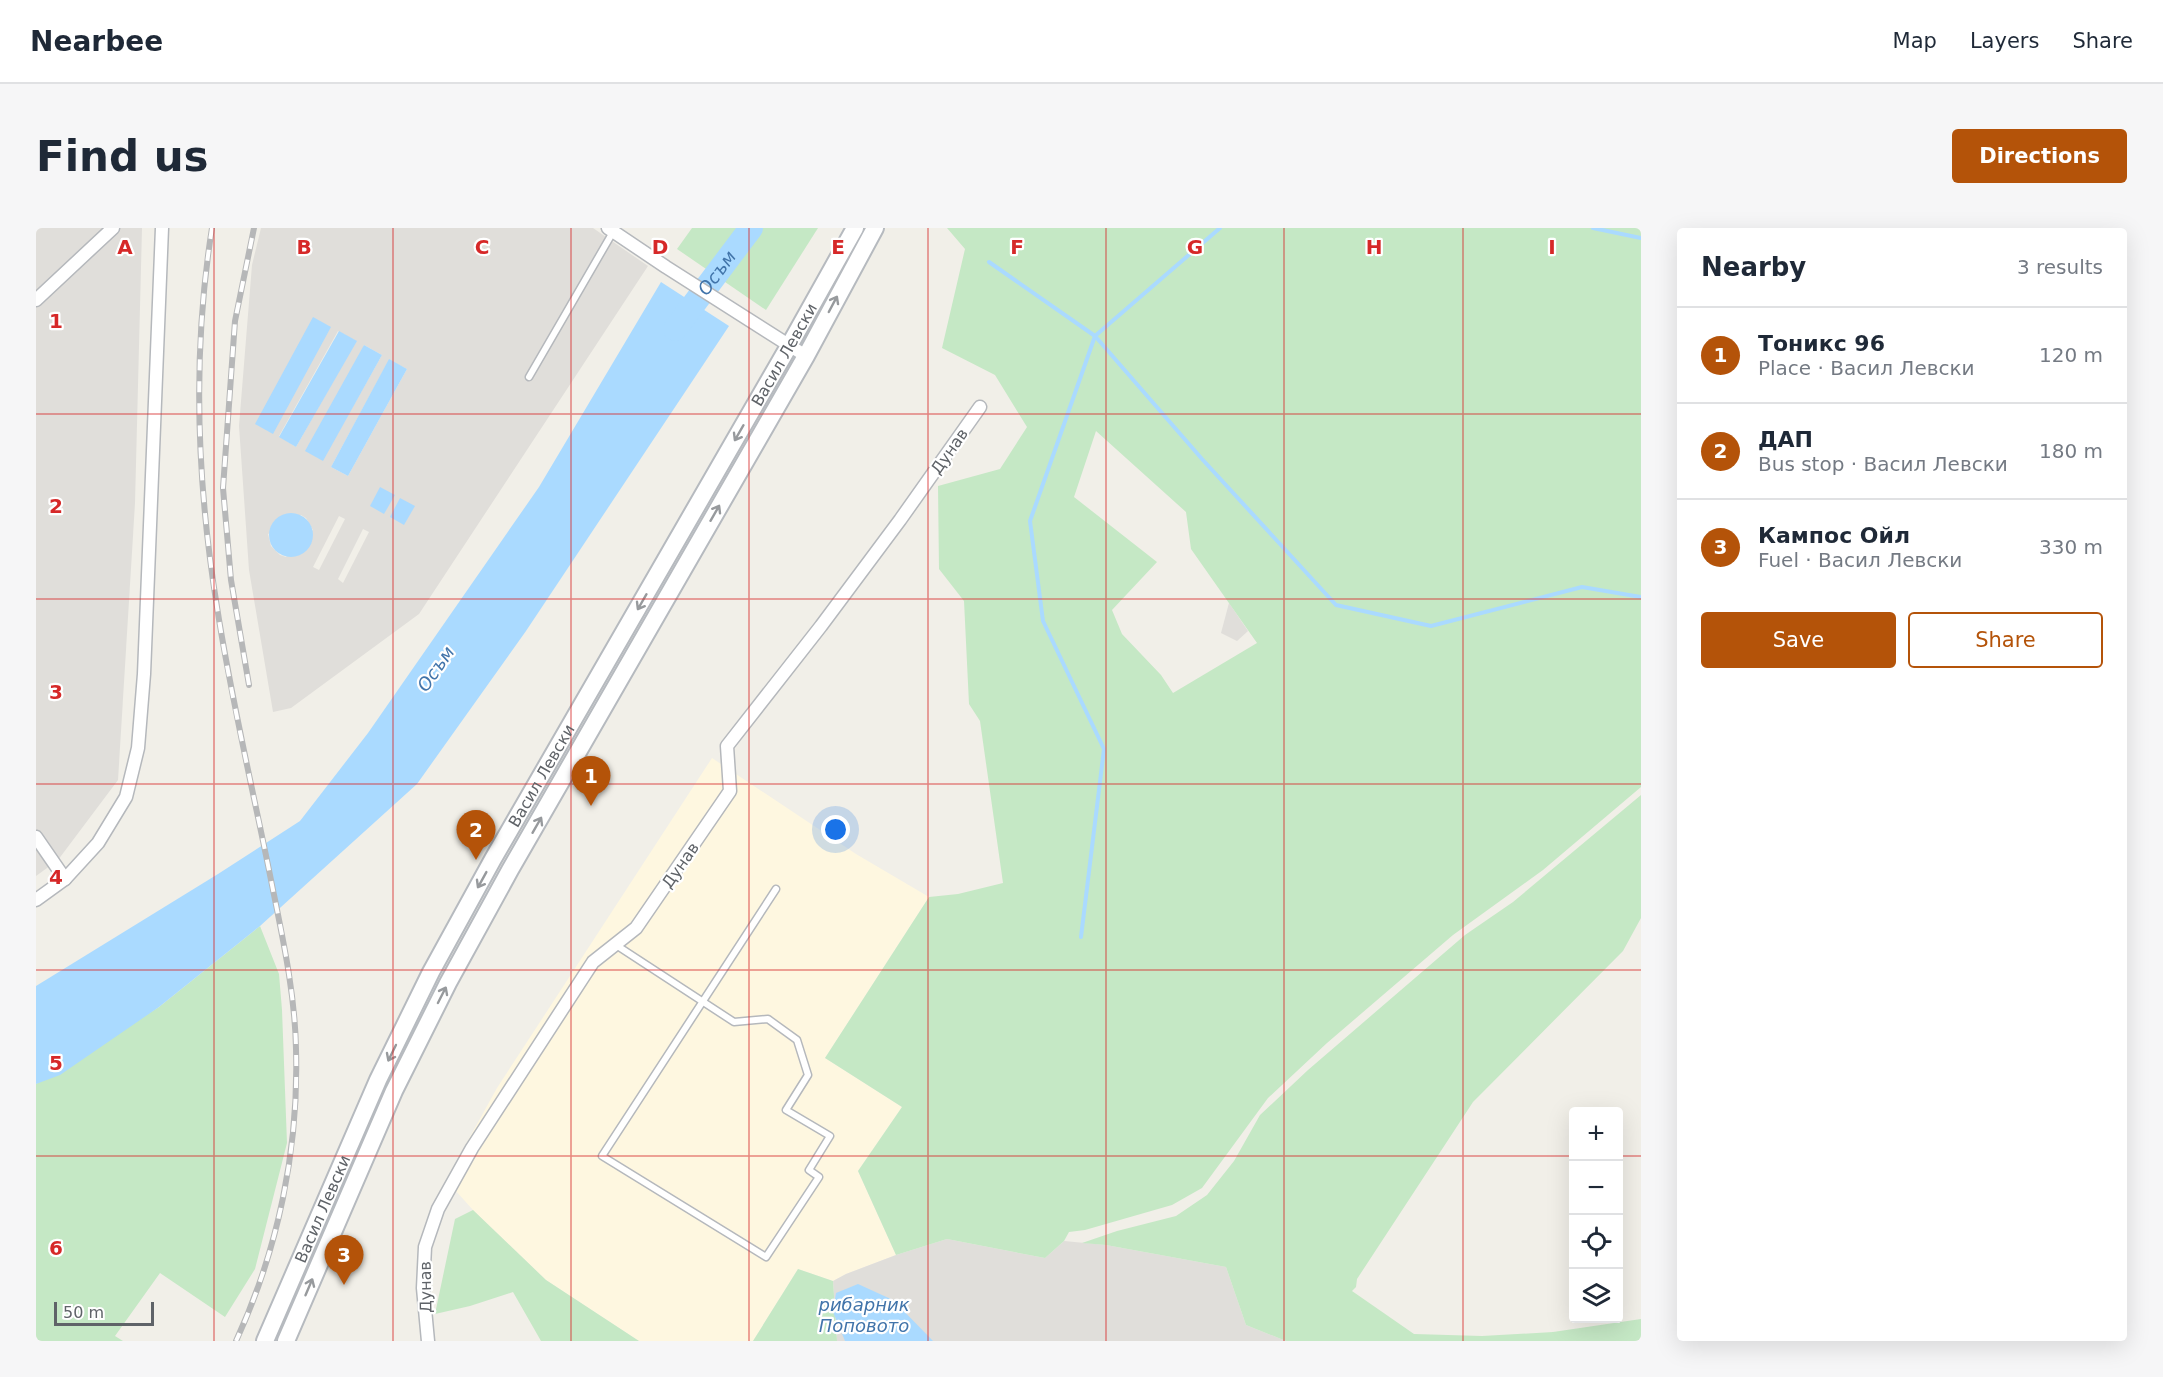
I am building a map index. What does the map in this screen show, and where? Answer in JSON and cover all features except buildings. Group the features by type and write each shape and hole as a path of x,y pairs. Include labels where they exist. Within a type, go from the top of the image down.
{"main road":[{"name":"Васил Левски","path":"265,1341 373,1091 431,972 493,859 855,228"},
{"name":"Васил Левски","path":"286,1341 385,1111 448,983 510,870 806,356 875,228"}],"street":[{"path":"36,300 113,228"},
{"path":"36,900 65,879 98,843 126,797 138,748 144,674 162,228"},
{"path":"611,230 806,356"},
{"name":"Дунав","path":"428,1341 423,1288 425,1247 438,1209 472,1148 593,963 636,928 730,791 727,746 821,626 980,407"},
{"path":"36,837 65,879"}],"lane":[{"path":"529,377 611,230"},
{"path":"616,944 702,1001 734,1022 768,1019 797,1040 808,1075 786,1110 830,1136 809,1170 819,1177 765,1257 602,1156 702,1001 776,889"}],"shaded area":[{"path":"36,228 142,228 135,503 118,780 58,860 36,876"},
{"path":"261,228 593,228 648,266 419,614 291,708 273,712 249,570 239,426 252,265","holes":["338,331 356,341 296,447 279,436","364,345 382,355 322,461","389,360 407,369 348,476 331,467","301,515 306,518 313,530 286,557 280,555 271,546 268,534","339,516 345,519 319,570 313,567","363,529 369,532 343,583 338,579"]},
{"path":"1229,603 1248,631 1237,641 1221,633"},
{"path":"712,758 856,854 929,897 825,1058 902,1107 858,1171 896,1255 833,1281 798,1269 753,1341 639,1341 546,1280 473,1210 446,1180 497,1088"},
{"path":"947,1239 1045,1258 1064,1241 1106,1245 1226,1267 1246,1325 1286,1341 837,1341 833,1281 896,1255"}],"green space":[{"path":"692,228 818,228 766,310 677,249"},
{"path":"947,228 1641,228 1641,787 1543,870 1453,935 1327,1043 1268,1098 1202,1188 1172,1205 1085,1230 1069,1232 1064,1241 1045,1258 947,1239 896,1255 858,1171 902,1107 825,1058 929,897 958,894 1003,883 980,721 969,704 964,601 939,569 938,486 1000,469 1027,427 995,375 942,348 965,249","holes":["1096,431 1186,512 1191,549 1257,643 1173,693 1161,675 1122,634 1112,610 1157,562 1074,497"]},
{"path":"1641,795 1641,918 1623,951 1473,1102 1357,1279 1356,1287 1352,1291 1414,1334 1482,1336 1553,1332 1641,1319 1641,1341 1286,1341 1246,1325 1226,1267 1106,1245 1082,1243 1117,1231 1176,1216 1207,1195 1234,1161 1260,1115 1308,1070 1465,935 1513,902"},
{"path":"260,926 279,974 287,1143 255,1269 225,1317 160,1273 115,1336 123,1341 36,1341 36,1084 159,1007"},
{"path":"473,1210 546,1280 639,1341 541,1341 513,1292 470,1306 435,1314 455,1219"},
{"path":"798,1269 833,1281 837,1341 753,1341"}],"water":[{"path":"661,282 729,326 526,631 417,784 260,926 159,1007 60,1075 36,1084 36,986 300,821 368,733 539,487"},
{"path":"313,317 331,327 273,434 255,424"},
{"path":"339,331 357,341 296,447 279,437"},
{"path":"364,345 382,355 323,461 305,451"},
{"path":"389,359 407,369 348,476 331,467"},
{"path":"380,487 395,495 384,514 370,506"},
{"path":"400,498 415,506 404,525 390,517"},
{"path":"291,513 300,514 307,519 312,526 312,544 307,551 300,556 291,557 282,556 275,551 270,544 269,535 270,526 275,519 282,514"},
{"name":"рибарник Поповото","path":"858,1284 893,1300 933,1341 845,1341 833,1312 836,1293"}],"waterway":[{"name":"Осъм","path":"675,329 751,228"},
{"path":"989,262 1095,336 1220,228"},
{"path":"1593,228 1641,238"},
{"path":"1081,937 1104,749 1043,621 1030,521 1095,336 1202,459 1336,605 1431,626 1582,587 1641,597"}],"railway":[{"path":"212,228 206,275 200,370 199,418 205,513 210,560 229,675 287,964 296,1049 294,1124 283,1198 264,1271 236,1341"},
{"path":"249,685 231,580 223,488 235,321 254,228"}],"place":[{"name":"Тоникс 96","path":"591,806"},
{"name":"ДАП","path":"476,860"},
{"name":"Кампос Ойл","path":"344,1285"}]}
